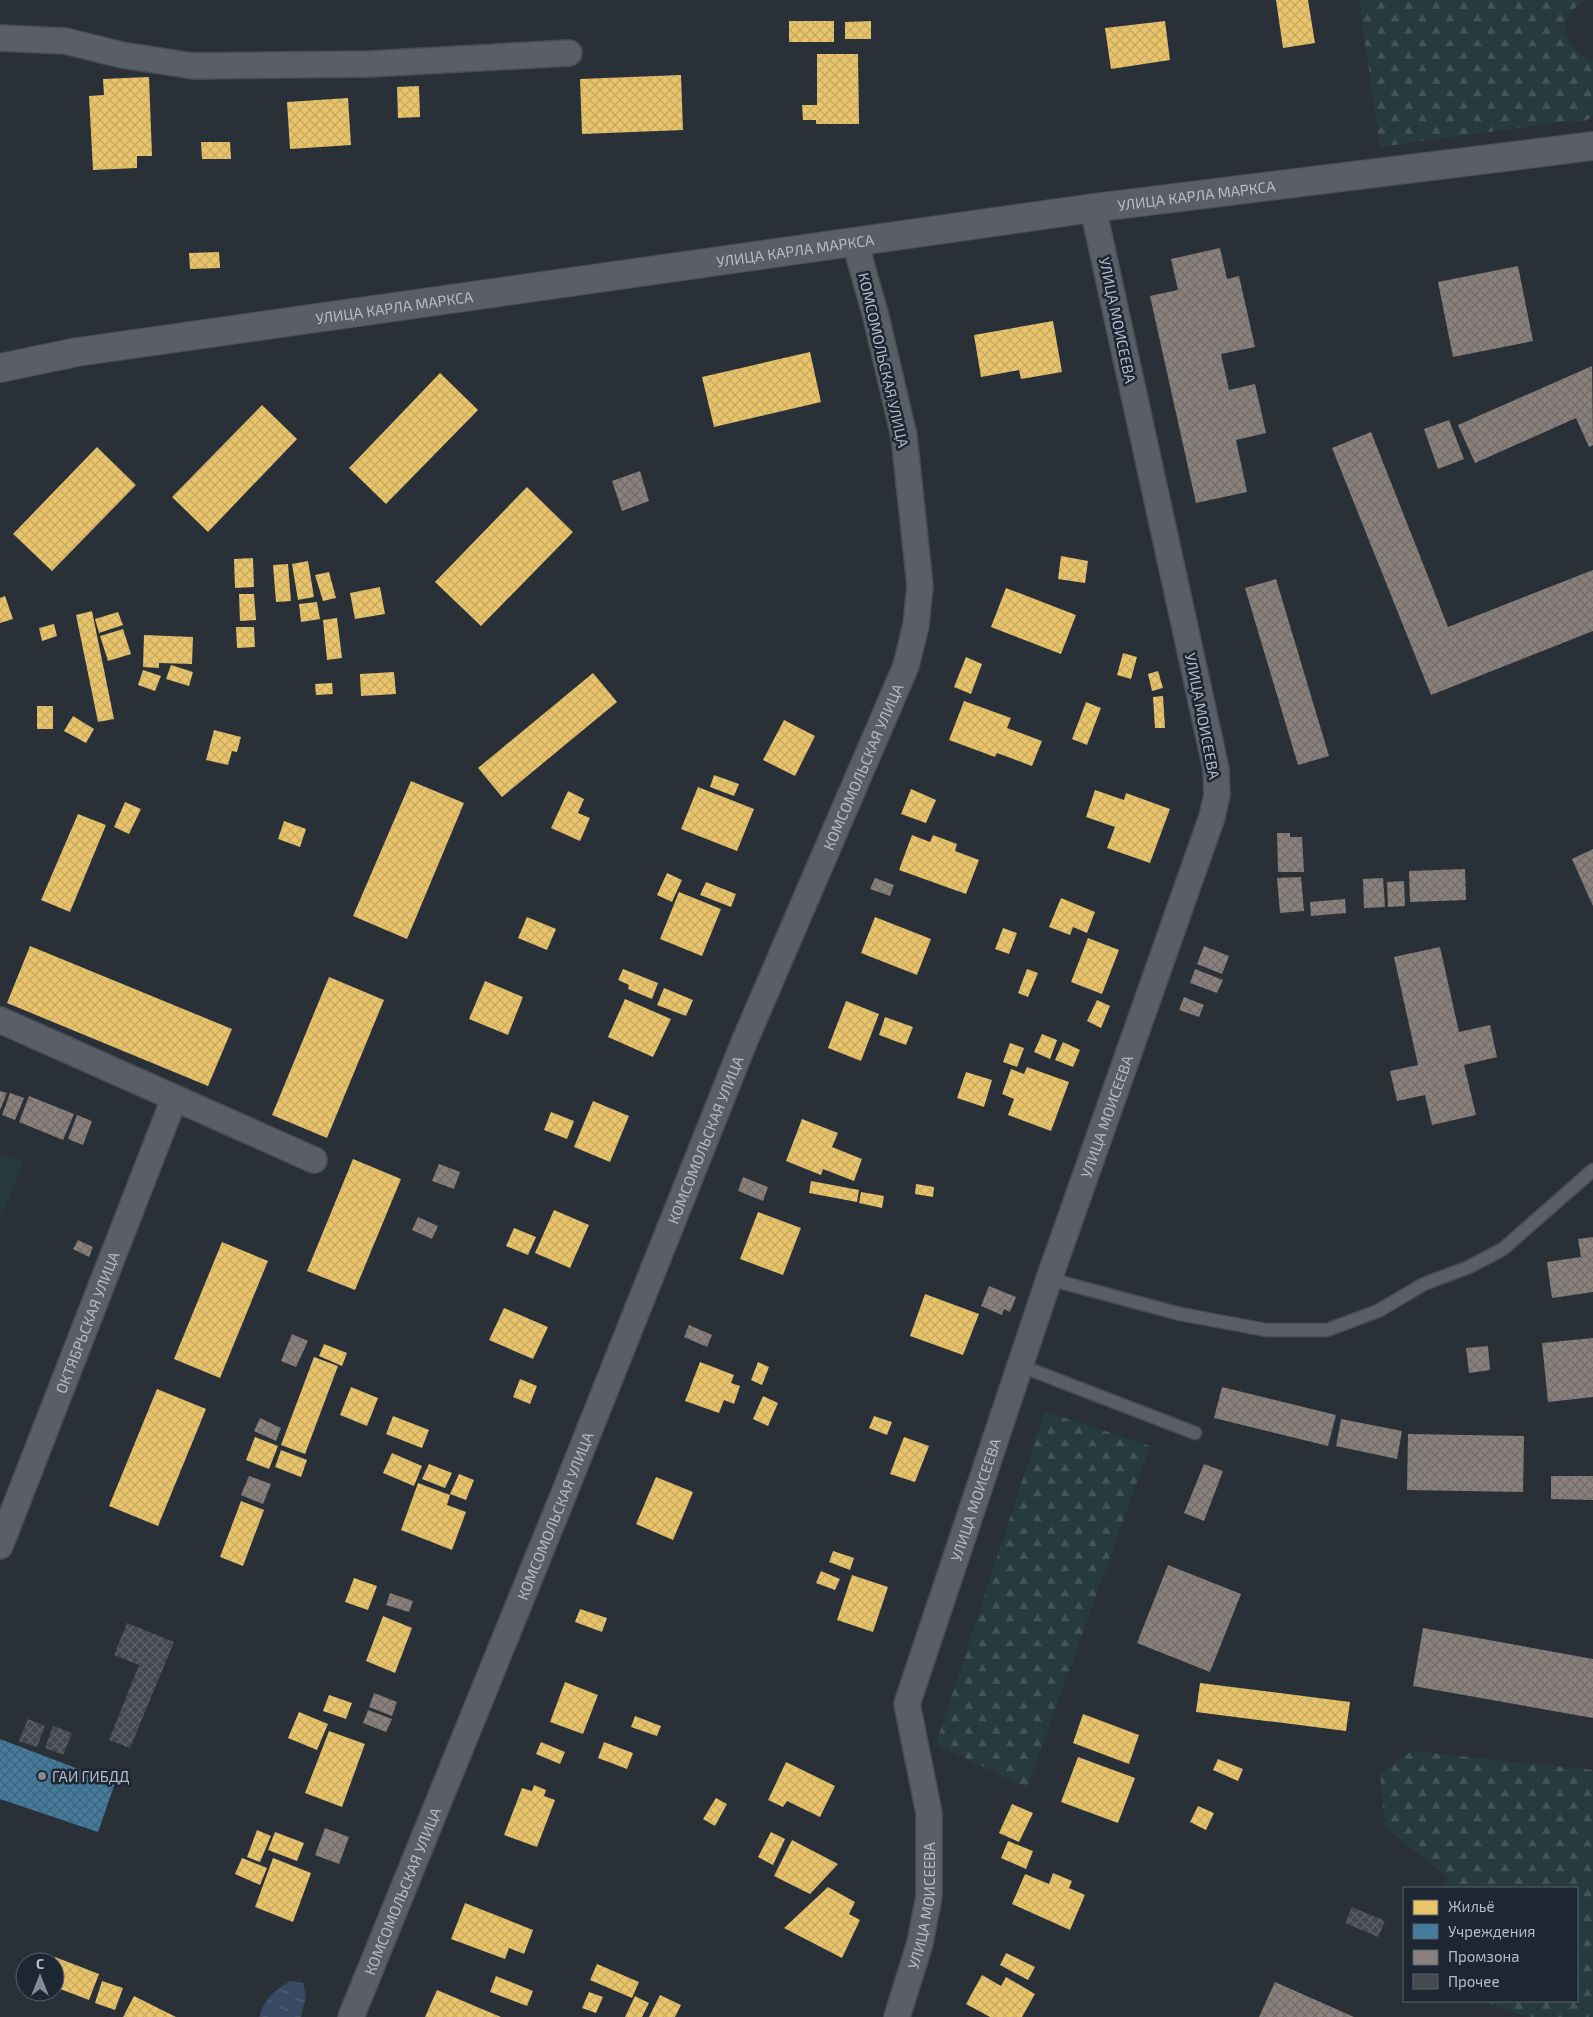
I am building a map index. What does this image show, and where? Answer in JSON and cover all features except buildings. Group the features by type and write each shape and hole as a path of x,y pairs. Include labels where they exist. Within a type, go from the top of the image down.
{"street":[{"path":"0,38 65,41 122,55 193,66 370,64 569,53"},
{"name":"УЛИЦА КАРЛА МАРКСА","path":"0,368 77,352 1093,208 1593,146"},
{"name":"УЛИЦА МОИСЕЕВА","path":"897,2017 920,1944 929,1896 929,1813 907,1704 1049,1280 1212,817 1217,795 1216,769 1093,208"},
{"name":"КОМСОМОЛЬСКАЯ УЛИЦА","path":"351,2017 563,1496 745,1040 906,666 916,625 920,586 904,436 876,317 855,242"},
{"path":"0,1020 314,1160"},
{"name":"ОКТЯБРЬСКАЯ УЛИЦА","path":"0,1546 174,1099"}],"lane":[{"path":"1049,1280 1180,1314 1266,1330 1327,1330 1378,1311 1424,1284 1469,1267 1503,1249 1593,1170"},
{"path":"1021,1366 1196,1433"}],"green space":[{"path":"1359,0 1585,0 1568,16 1565,24 1565,33 1568,41 1574,48 1593,61 1593,117 1584,121 1569,121 1380,147"},
{"path":"0,1154 23,1162 0,1221"},
{"path":"1045,1411 1150,1446 1027,1788 936,1744"},
{"path":"1412,1751 1593,1770 1593,2017 1526,2017 1487,2002 1578,2002 1578,1887 1442,1887 1447,1877 1385,1827 1380,1773"}],"water":[{"path":"291,1981 303,1983 306,1996 301,2017 259,2017 271,1995"}],"place":[{"name":"ГАИ ГИБДД","path":"42,1776"}]}
